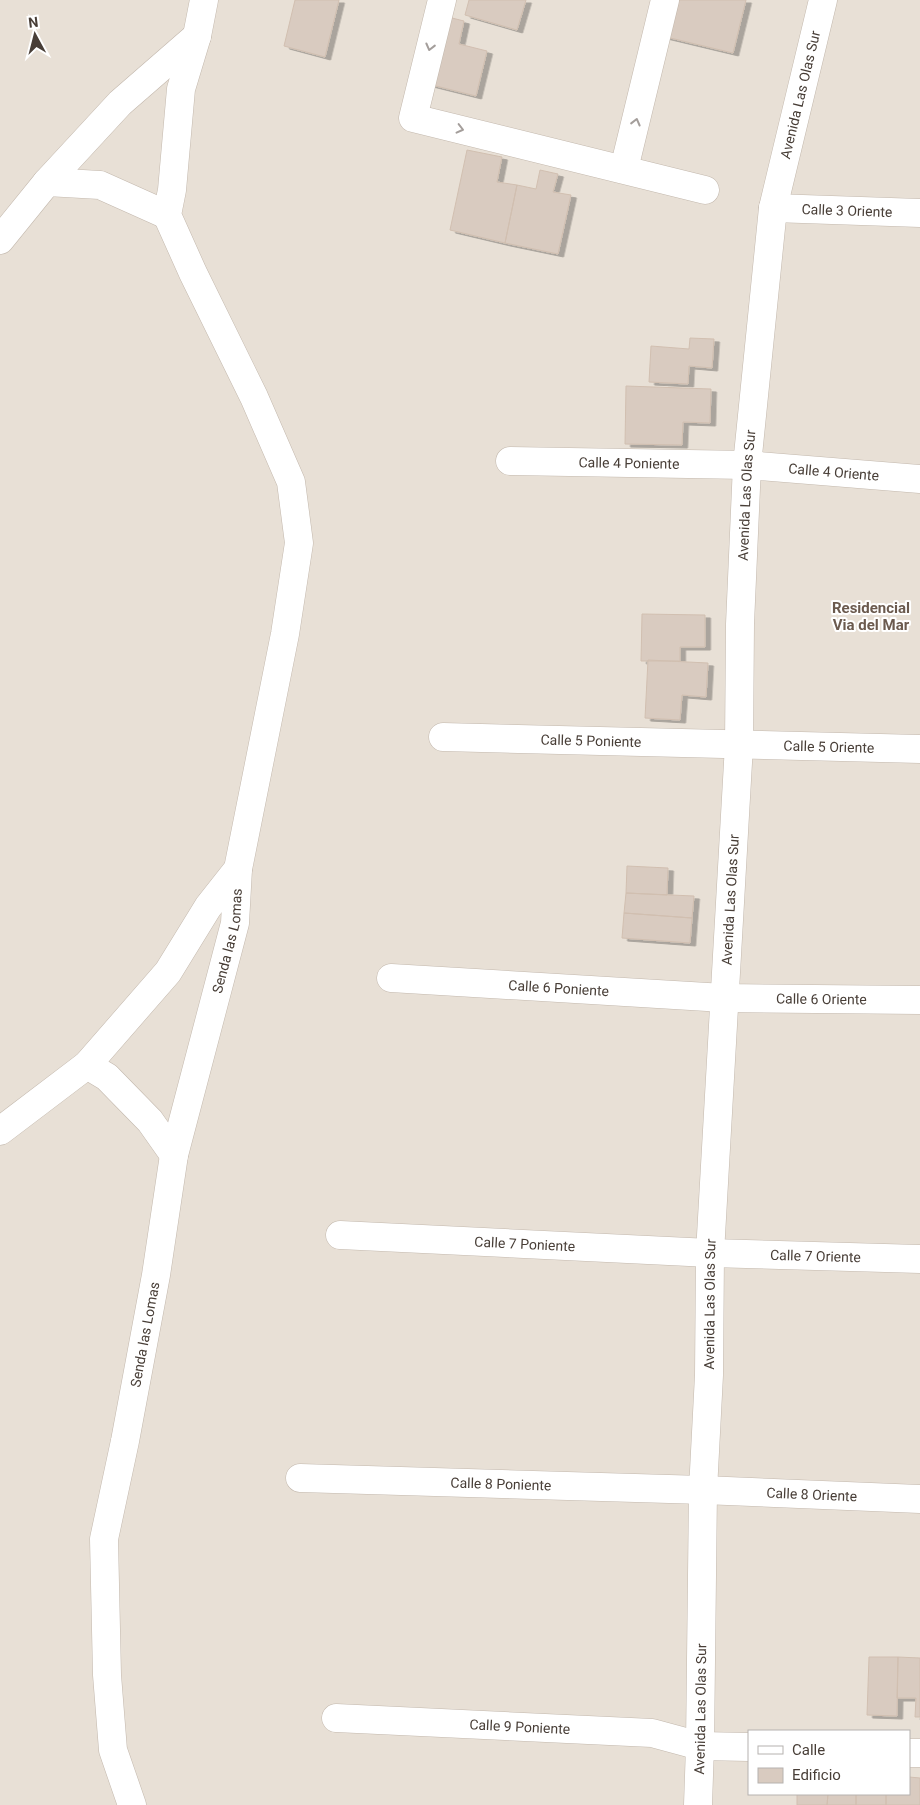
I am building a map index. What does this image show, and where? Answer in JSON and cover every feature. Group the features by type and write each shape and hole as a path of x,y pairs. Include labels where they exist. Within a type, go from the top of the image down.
{"street":[{"path":"47,182 100,185 167,215 172,190 181,89 197,36 204,0"},
{"path":"442,0 413,118 705,190"},
{"path":"624,169 665,0"},
{"name":"Avenida Las Olas Sur","path":"698,1805 703,1490 709,1375 710,1253 738,745 740,624 747,465 773,208 823,0"},
{"path":"0,240 47,182 120,103 197,36"},
{"name":"Calle 3 Oriente","path":"773,208 920,213"},
{"name":"Senda las Lomas","path":"132,1805 113,1750 107,1675 104,1539 125,1441 156,1275 174,1154 198,1056 235,922 238,869 285,634 300,543 291,482 254,397 192,273 167,215"},
{"name":"Calle 4 Poniente","path":"510,461 747,465"},
{"name":"Calle 4 Oriente","path":"747,465 920,479"},
{"name":"Calle 5 Poniente","path":"443,737 738,745"},
{"name":"Calle 5 Oriente","path":"738,745 920,749"},
{"path":"0,1131 87,1065 168,972 208,908 238,869"},
{"name":"Calle 6 Poniente","path":"391,978 724,998"},
{"name":"Calle 6 Oriente","path":"724,998 920,1000"},
{"path":"87,1065 107,1077 150,1122 174,1154"},
{"name":"Calle 7 Poniente","path":"340,1236 710,1253"},
{"name":"Calle 7 Oriente","path":"710,1253 920,1259"},
{"name":"Calle 8 Poniente","path":"300,1478 703,1490"},
{"name":"Calle 8 Oriente","path":"703,1490 920,1499"},
{"name":"Calle 9 Poniente","path":"336,1718 652,1733 700,1746 748,1747"}],"shaded area":[{"path":"0,0 920,0 920,1805 0,1805"}],"building":[{"path":"295,0 339,0 325,57 284,46"},
{"path":"469,0 526,0 517,30 465,15"},
{"path":"671,0 746,0 733,53 662,36"},
{"path":"444,16 464,21 459,44 487,51 476,96 428,84"},
{"path":"467,150 502,157 497,182 517,185 505,243 450,230"},
{"path":"540,170 558,174 553,192 571,195 558,254 505,243 517,185 536,189"},
{"path":"690,338 714,339 712,368 689,366 688,384 649,382 651,346 689,349"},
{"path":"626,386 711,389 710,423 683,422 682,445 625,444"},
{"path":"642,614 705,615 705,647 680,647 680,661 641,661"},
{"path":"648,660 708,663 706,697 682,695 680,720 645,718"},
{"path":"627,866 668,868 667,895 626,893"},
{"path":"626,893 694,896 692,918 624,913"},
{"path":"624,913 692,918 690,943 622,938"},
{"path":"869,1657 898,1657 897,1716 867,1715"},
{"path":"898,1657 920,1658 920,1717 915,1717 916,1698 897,1698"},
{"path":"910,1777 920,1778 920,1805 886,1805 886,1795 910,1795"},
{"path":"797,1795 828,1795 827,1805 797,1805"},
{"path":"828,1795 856,1795 856,1805 827,1805"},
{"path":"856,1795 886,1795 886,1805 856,1805"}],"district":[{"name":"Residencial Via del Mar","path":"871,616"}]}
